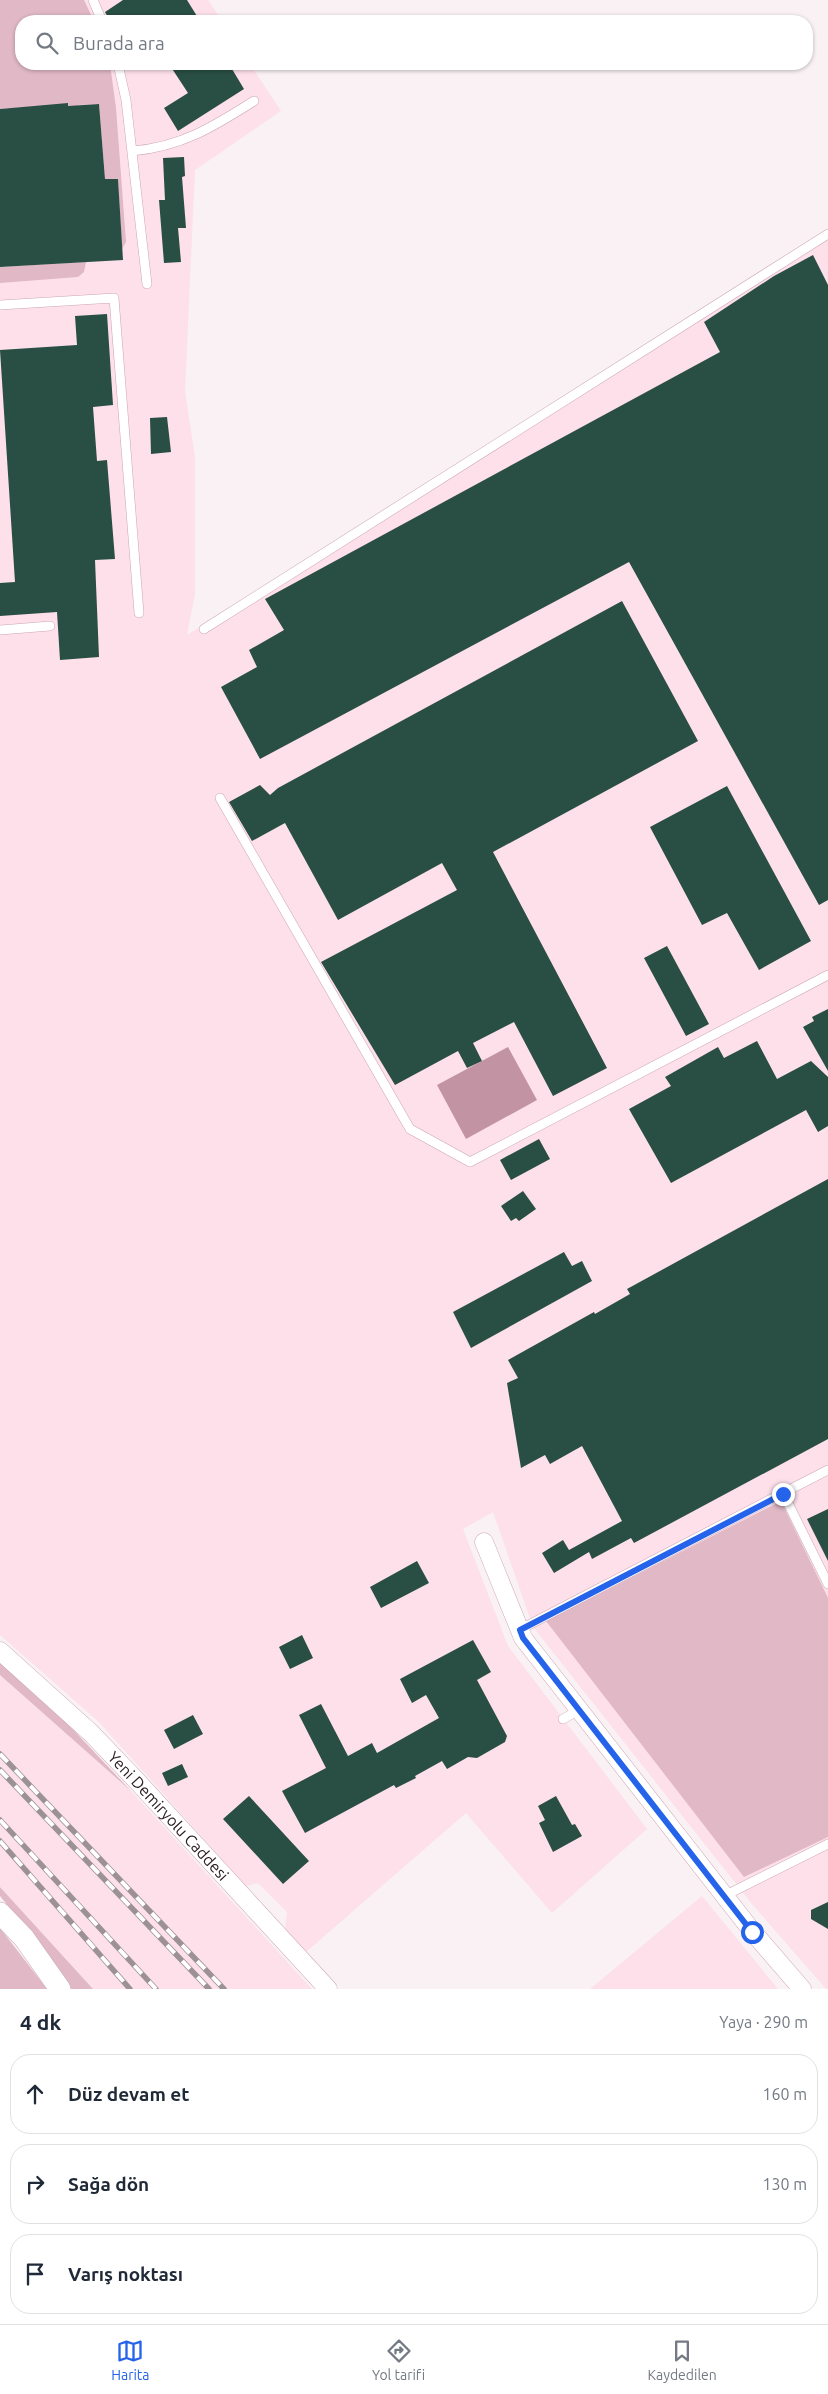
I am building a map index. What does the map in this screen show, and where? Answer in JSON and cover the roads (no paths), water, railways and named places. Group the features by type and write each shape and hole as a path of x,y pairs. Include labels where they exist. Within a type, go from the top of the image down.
{"street":[{"path":"484,1542 523,1638 724,1896 802,1989"},
{"name":"Yeni Demiryolu Caddesi","path":"0,1651 72,1716 117,1760 328,1989"},
{"path":"0,1912 24,1938 60,1989"}],"lane":[{"path":"93,0 99,15"},
{"path":"119,70 126,100 147,284"},
{"path":"132,151 154,149 202,133 254,101"},
{"path":"204,629 828,234"},
{"path":"0,305 114,298 138,613"},
{"path":"0,630 50,626"},
{"path":"220,798 410,1129 470,1162 828,975"},
{"path":"520,1630 828,1470"},
{"path":"783,1494 828,1584"},
{"path":"563,1719 579,1710"},
{"path":"724,1896 828,1844"}],"railway":[{"path":"0,1754 224,1989"},
{"path":"0,1770 209,1989"},
{"path":"0,1820 156,1989"},
{"path":"0,1841 130,1989"}]}
